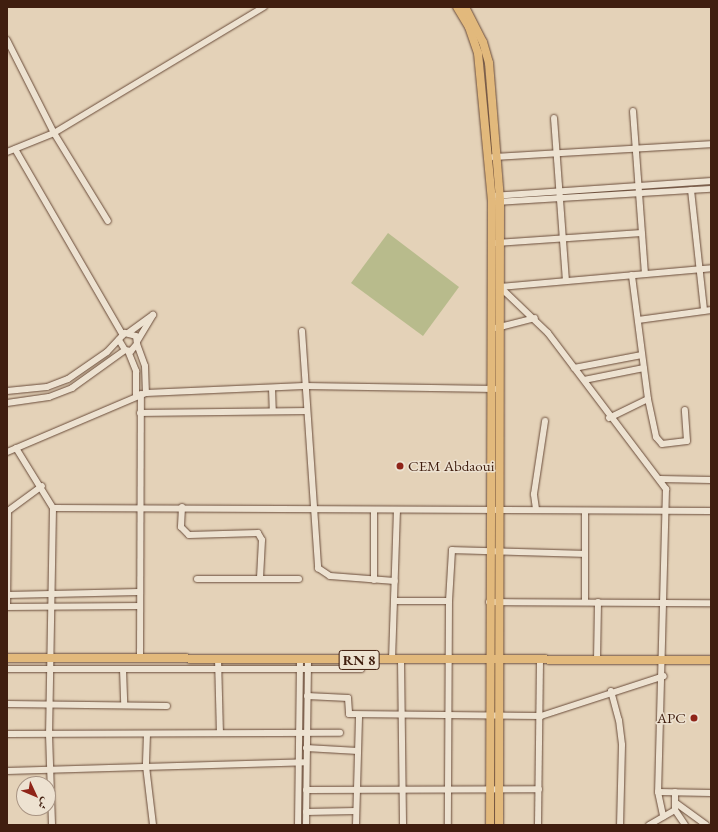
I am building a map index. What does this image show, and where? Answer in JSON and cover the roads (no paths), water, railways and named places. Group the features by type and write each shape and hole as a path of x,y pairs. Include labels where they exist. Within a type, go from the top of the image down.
{"main road":[{"path":"457,7 469,27 478,53 493,157"},
{"path":"465,7 483,42 489,63 496,199 496,389 499,552 498,602 490,716 490,825"},
{"path":"496,389 490,510 489,602 499,716 499,825"},
{"name":"RN 8","path":"7,658 140,656 304,660 711,660"}],"street":[{"path":"7,152 54,133 264,7"},
{"path":"7,40 54,133 108,221"},
{"path":"633,111 645,274"},
{"path":"554,118 566,281"},
{"path":"493,157 711,144"},
{"path":"15,148 123,336 126,350 136,371 141,394"},
{"path":"496,199 711,181"},
{"path":"560,194 639,193 711,189"},
{"path":"691,190 698,270 704,310"},
{"path":"496,243 642,233"},
{"path":"496,286 711,268"},
{"path":"632,275 648,399 656,438 662,444 687,441 685,410"},
{"path":"496,286 535,318 584,380 609,418 660,479 666,489 662,660 664,676 658,792 663,816"},
{"path":"638,320 711,310"},
{"path":"7,391 47,387 68,378 86,368 123,336 153,315 137,343 72,388 49,397 7,403"},
{"path":"496,328 535,318"},
{"path":"302,331 315,560 322,574 395,581"},
{"path":"123,336 137,343 145,366 140,412 140,656"},
{"path":"574,368 642,355"},
{"path":"584,380 644,368"},
{"path":"7,452 141,394 304,386 496,389"},
{"path":"272,388 273,411"},
{"path":"609,418 648,399"},
{"path":"140,412 306,411"},
{"path":"536,509 534,494 545,421"},
{"path":"16,448 42,486 53,508 52,669 48,734 52,825"},
{"path":"660,479 711,480"},
{"path":"42,486 8,511 7,607 52,605 140,606"},
{"path":"182,507 182,527 189,534 258,533 262,540 260,578"},
{"path":"53,508 182,507 313,510 536,509 585,511 711,511"},
{"path":"374,510 374,580"},
{"path":"392,660 397,510"},
{"path":"585,511 585,602"},
{"path":"448,825 449,715 447,659 452,550 585,554"},
{"path":"197,579 299,578"},
{"path":"7,595 139,592"},
{"path":"394,601 449,601"},
{"path":"489,602 598,602 663,604 711,603"},
{"path":"597,660 598,602"},
{"path":"218,658 220,733"},
{"path":"401,659 404,715 403,825"},
{"path":"298,825 300,670 304,660"},
{"path":"304,660 308,670 306,825"},
{"path":"7,669 361,669 361,660"},
{"path":"538,825 541,716 540,660"},
{"path":"123,669 124,705"},
{"path":"307,696 348,698 349,714 359,715 541,716 664,676"},
{"path":"611,692 620,720 622,745 620,825"},
{"path":"7,704 51,703 167,706"},
{"path":"356,825 359,715"},
{"path":"7,734 340,733"},
{"path":"147,734 146,766 154,825"},
{"path":"306,748 358,750"},
{"path":"7,771 306,762"},
{"path":"306,790 356,788 539,789"},
{"path":"658,792 711,793"},
{"path":"675,792 676,807 685,825"},
{"path":"649,825 676,807"},
{"path":"676,807 706,825"},
{"path":"306,812 356,811"}],"place":[{"name":"CEM Abdaoui","path":"400,466"},
{"name":"APC","path":"694,718"}]}
